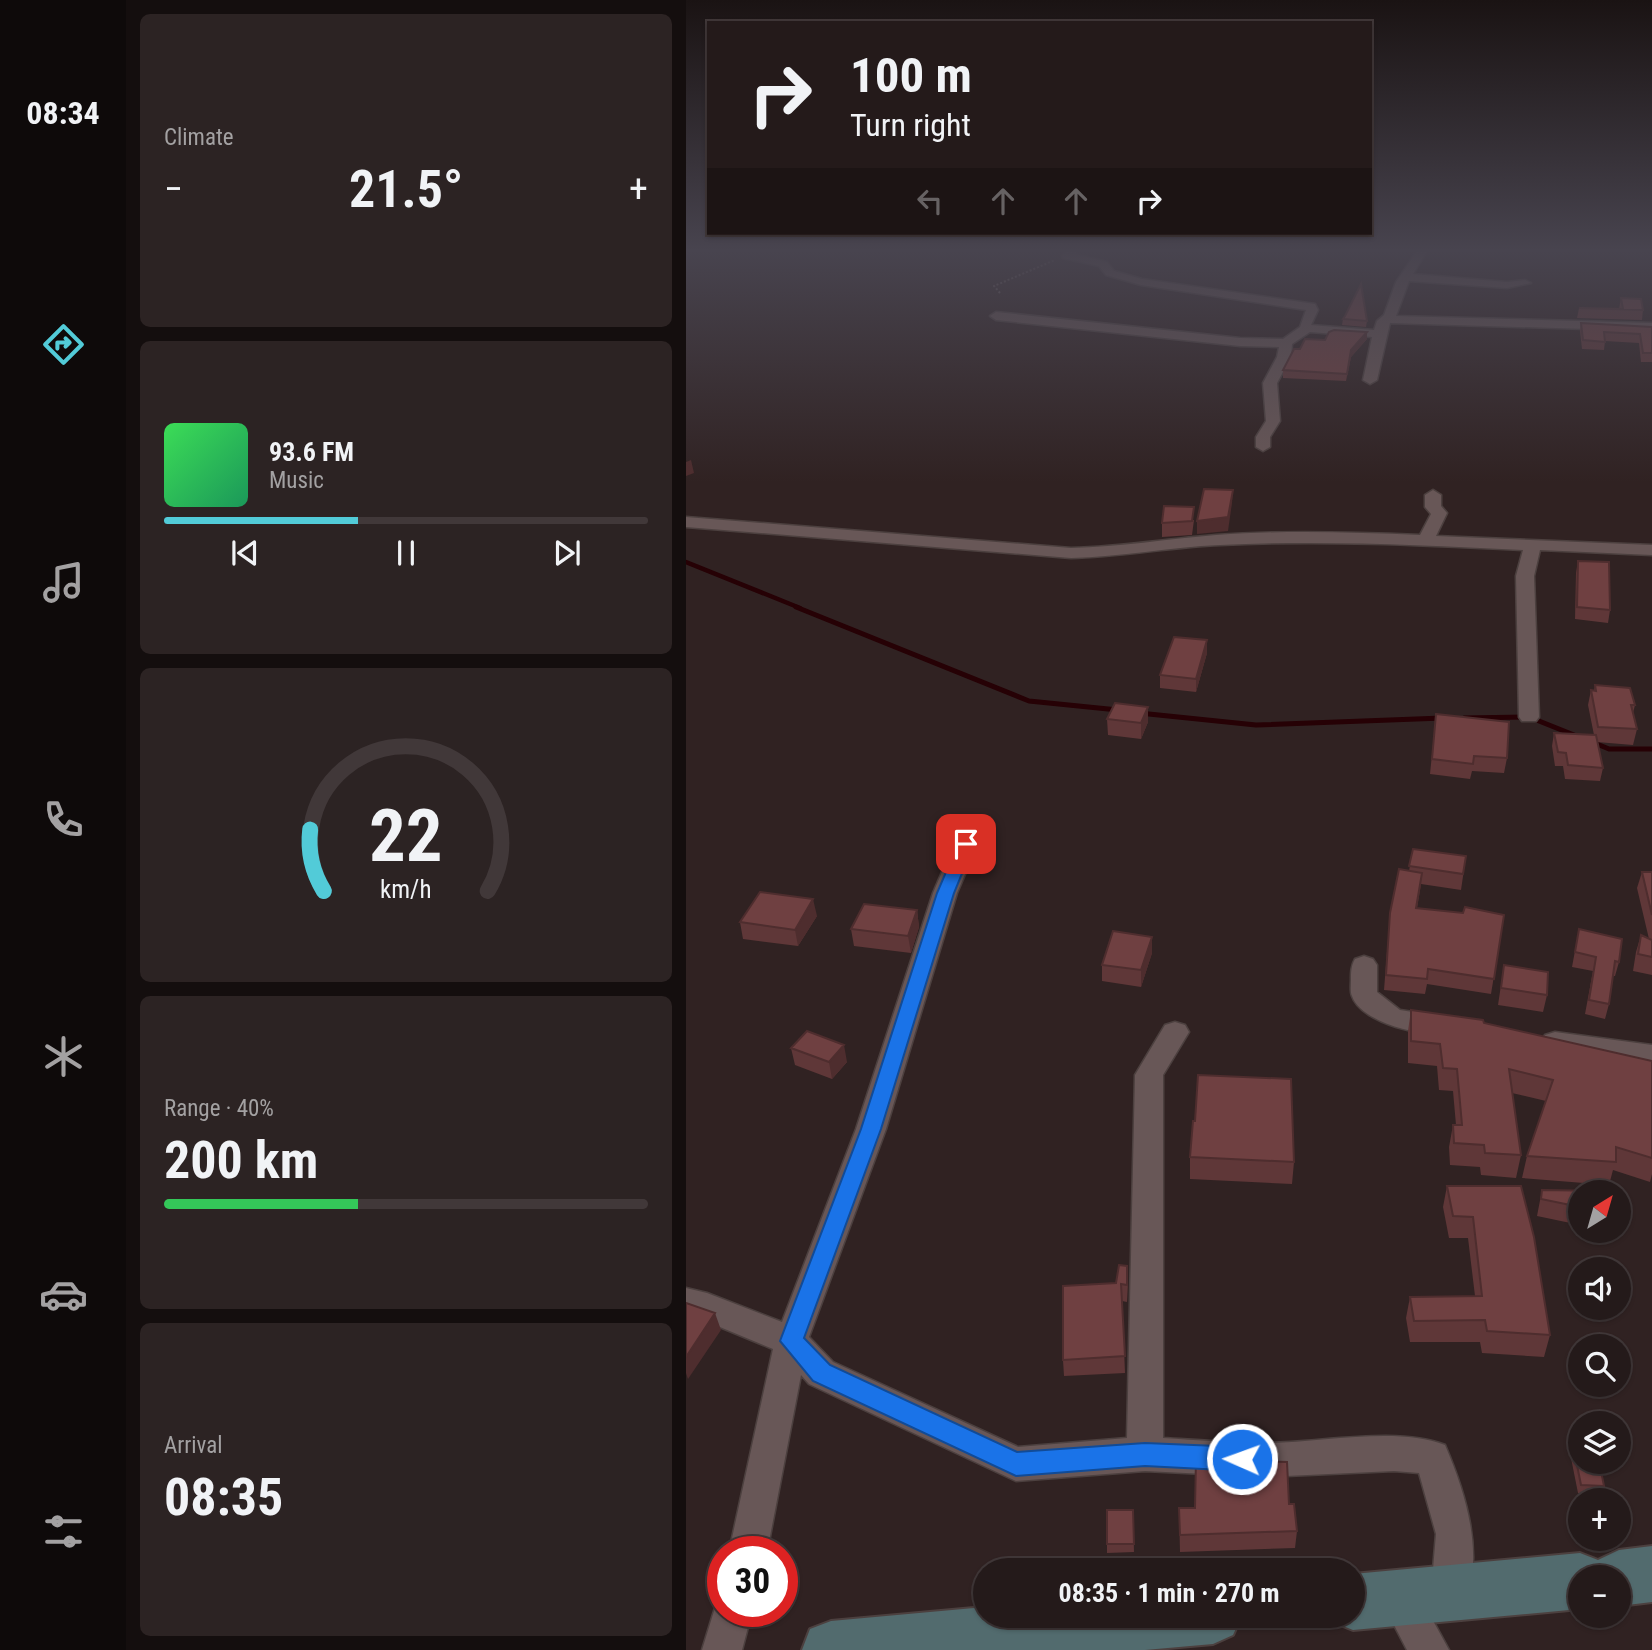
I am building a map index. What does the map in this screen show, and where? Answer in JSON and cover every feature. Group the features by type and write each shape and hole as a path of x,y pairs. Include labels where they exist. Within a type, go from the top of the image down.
{"main road":[{"path":"1631,1577 1652,1574"},
{"path":"1401,1598 1568,1582"},
{"path":"831,1650 1071,1628"}],"street":[{"path":"1120,328 1192,335 1219,341 1286,343 1307,328 1379,334"},
{"path":"1370,380 1380,328"},
{"path":"1263,447 1262,437 1273,421 1271,415 1274,400 1270,383 1284,357 1286,343"},
{"path":"1426,540 1439,513 1433,507 1433,495"},
{"path":"686,522 1071,553 1113,552 1217,540 1348,537 1652,550"},
{"path":"1529,717 1525,576 1533,544"},
{"path":"751,1536 791,1341 871,1129 946,893 966,844"},
{"path":"1364,965 1364,995 1394,1018 1462,1028"},
{"path":"1145,1454 1149,1075 1175,1032"},
{"path":"1531,1038 1652,1055"},
{"path":"686,1302 707,1307 791,1341 821,1373 1016,1464 1145,1454 1266,1460 1394,1454 1432,1457 1455,1534 1401,1598 1429,1650"},
{"path":"722,1650 728,1627"}],"building":[{"path":"1582,328 1652,328 1652,353 1643,353 1640,334 1604,332 1605,342 1583,340"},
{"path":"1329,332 1367,332 1351,350 1347,374 1283,370 1294,349 1300,349 1305,339 1325,340"},
{"path":"1204,489 1233,490 1228,517 1197,521"},
{"path":"1164,506 1194,507 1192,521 1162,523"},
{"path":"1578,561 1609,562 1610,610 1577,607"},
{"path":"1174,637 1207,640 1196,679 1160,675"},
{"path":"1595,685 1630,688 1637,729 1598,727 1591,690 1596,691"},
{"path":"1115,703 1148,707 1141,723 1107,719"},
{"path":"1436,714 1509,722 1507,758 1474,756 1473,764 1432,759"},
{"path":"1554,733 1596,735 1603,768 1568,765 1566,753 1558,752"},
{"path":"1413,849 1466,856 1463,874 1409,866"},
{"path":"1399,869 1422,873 1416,908 1463,913 1465,907 1504,915 1494,979 1428,969 1427,979 1386,975 1390,913"},
{"path":"1642,872 1652,872 1652,915"},
{"path":"760,892 813,899 795,930 740,922"},
{"path":"864,904 917,910 908,936 851,929"},
{"path":"1579,929 1622,939 1619,962 1615,961 1609,1004 1589,1000 1596,957 1575,952"},
{"path":"1113,931 1152,937 1141,970 1102,965"},
{"path":"1641,935 1652,940 1652,957 1638,954"},
{"path":"1504,965 1548,972 1547,995 1501,988"},
{"path":"1411,1010 1483,1020 1484,1023 1652,1061 1652,1158 1616,1147 1616,1162 1527,1156 1553,1080 1509,1069 1521,1155 1485,1153 1484,1145 1454,1143 1453,1125 1462,1125 1457,1069 1443,1068 1440,1044 1411,1041"},
{"path":"807,1031 844,1045 829,1062 791,1048"},
{"path":"1198,1075 1291,1079 1294,1162 1190,1157"},
{"path":"1447,1186 1521,1186 1534,1237 1550,1335 1487,1331 1485,1320 1414,1321 1410,1297 1482,1296 1473,1217 1453,1216"},
{"path":"1542,1190 1568,1190 1568,1205 1541,1199"},
{"path":"1119,1265 1127,1266 1127,1285 1121,1284 1125,1356 1063,1360 1063,1286 1116,1283"},
{"path":"686,1303 715,1313 686,1357"},
{"path":"1196,1459 1287,1462 1289,1504 1294,1504 1297,1531 1180,1535 1179,1508 1195,1508"},
{"path":"1579,1474 1602,1474 1604,1486 1581,1485"},
{"path":"1107,1510 1133,1510 1134,1544 1107,1544"}],"waterway":[{"path":"686,562 800,608"},
{"path":"796,607 1029,701 1118,710"},
{"path":"1139,713 1256,725 1443,718"},
{"path":"1464,718 1529,717 1579,737"},
{"path":"1592,742 1609,749 1652,749"}],"route":[{"path":"966,844 946,893 871,1129 791,1341 821,1373 1016,1464 1145,1454 1242,1459"}]}
